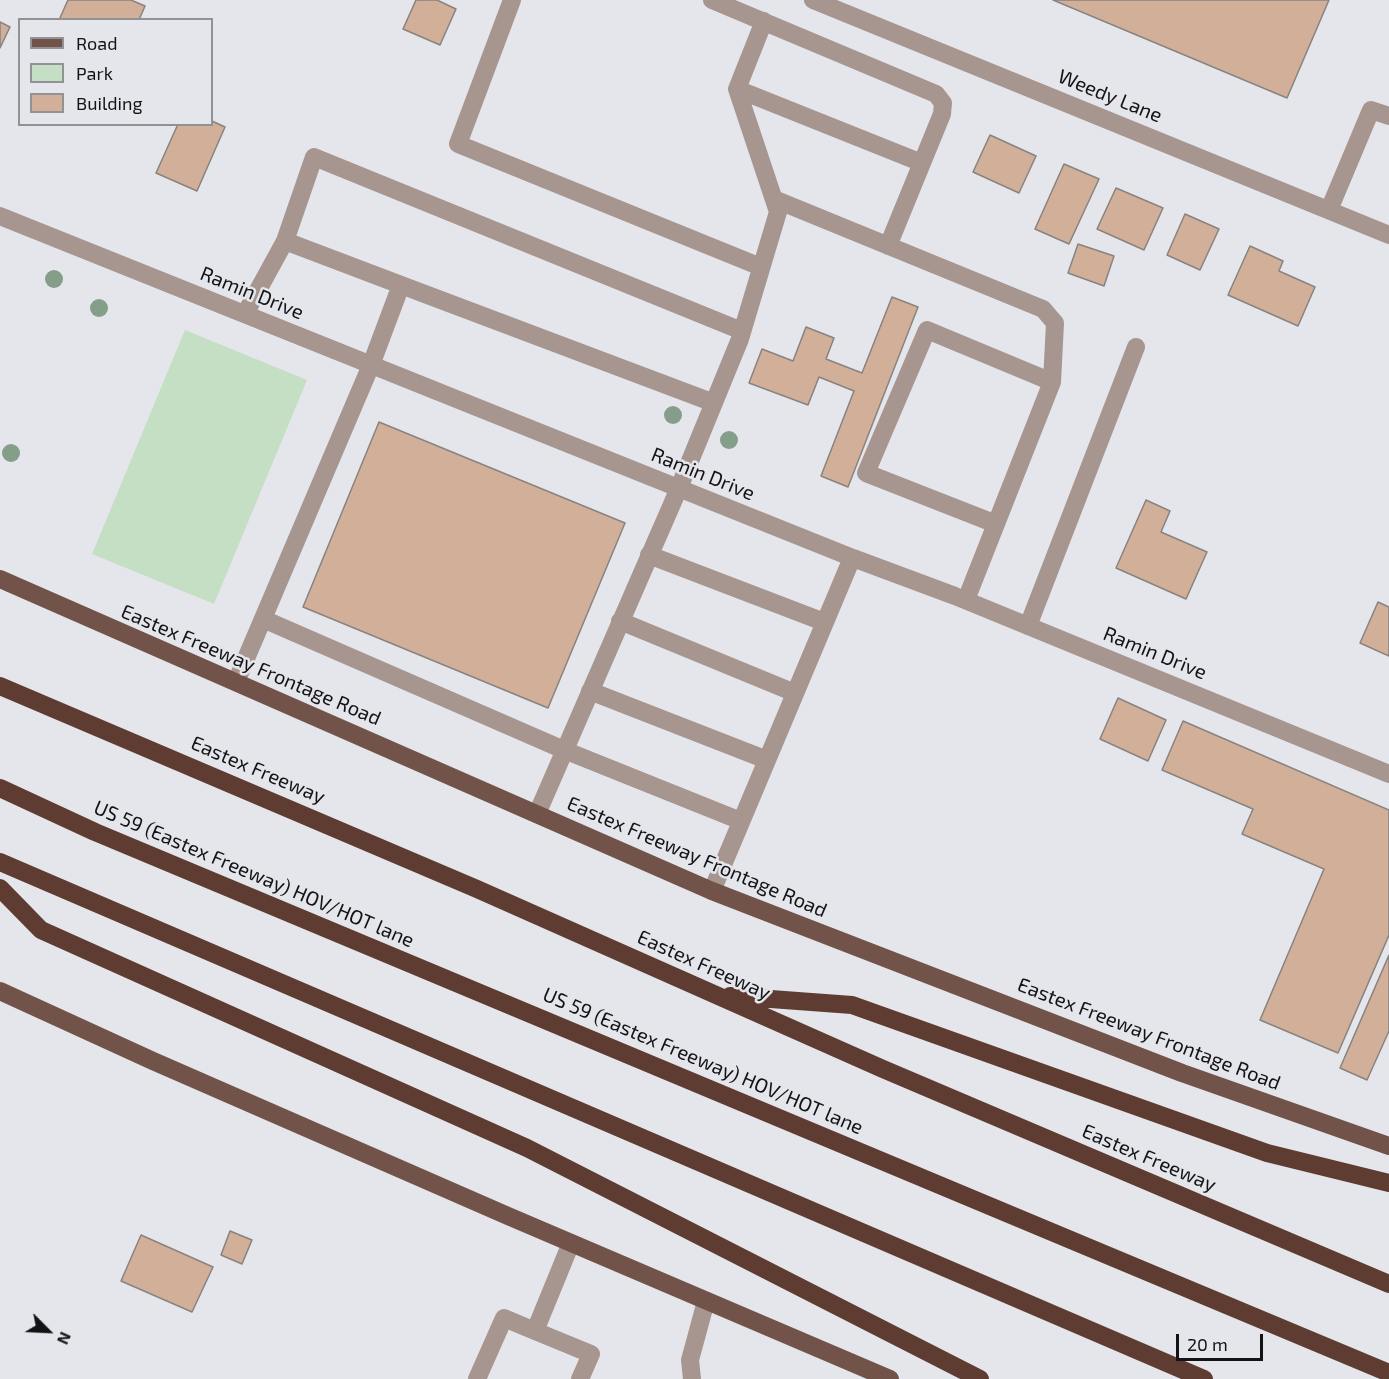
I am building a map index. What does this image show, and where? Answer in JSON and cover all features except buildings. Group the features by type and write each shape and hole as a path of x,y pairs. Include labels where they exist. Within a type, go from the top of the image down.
{"highway":[{"name":"Eastex Freeway","path":"0,686 445,875 883,1069 1389,1284"},
{"name":"US 59 (Eastex Freeway) HOV/HOT lane","path":"0,788 106,836 1389,1373"},
{"path":"0,862 1204,1379"},
{"path":"0,888 41,930 526,1148 980,1379"},
{"path":"716,994 852,1005 1267,1153 1389,1183"}],"main road":[{"name":"Eastex Freeway Frontage Road","path":"0,579 712,891 1171,1068 1389,1146"},
{"path":"0,991 164,1066 879,1377"}],"street":[{"path":"512,0 458,144 761,267"},
{"path":"712,0 936,94 943,103 942,114 888,246"},
{"name":"Weedy Lane","path":"813,0 1389,235"},
{"path":"537,814 714,403 742,331 778,212 737,89 764,21"},
{"path":"737,89 922,163"},
{"path":"1329,210 1371,110 1389,116"},
{"path":"245,314 285,241 314,157 742,331"},
{"path":"774,199 1043,309 1055,323 1052,382 966,600"},
{"name":"Ramin Drive","path":"0,216 852,558 966,600 1389,774"},
{"path":"285,241 714,403"},
{"path":"236,682 371,365 401,285"},
{"path":"996,524 866,473 927,330 1052,382"},
{"path":"1028,626 1136,347"},
{"path":"649,555 825,622"},
{"path":"712,891 852,558"},
{"path":"263,619 564,750 741,821"},
{"path":"620,621 795,693"},
{"path":"590,691 767,760"},
{"path":"535,1331 571,1243"},
{"path":"692,1379 690,1360 706,1301"},
{"path":"477,1379 504,1318 591,1354 580,1379"}],"green space":[{"path":"185,330 307,380 214,604 92,554"}]}
